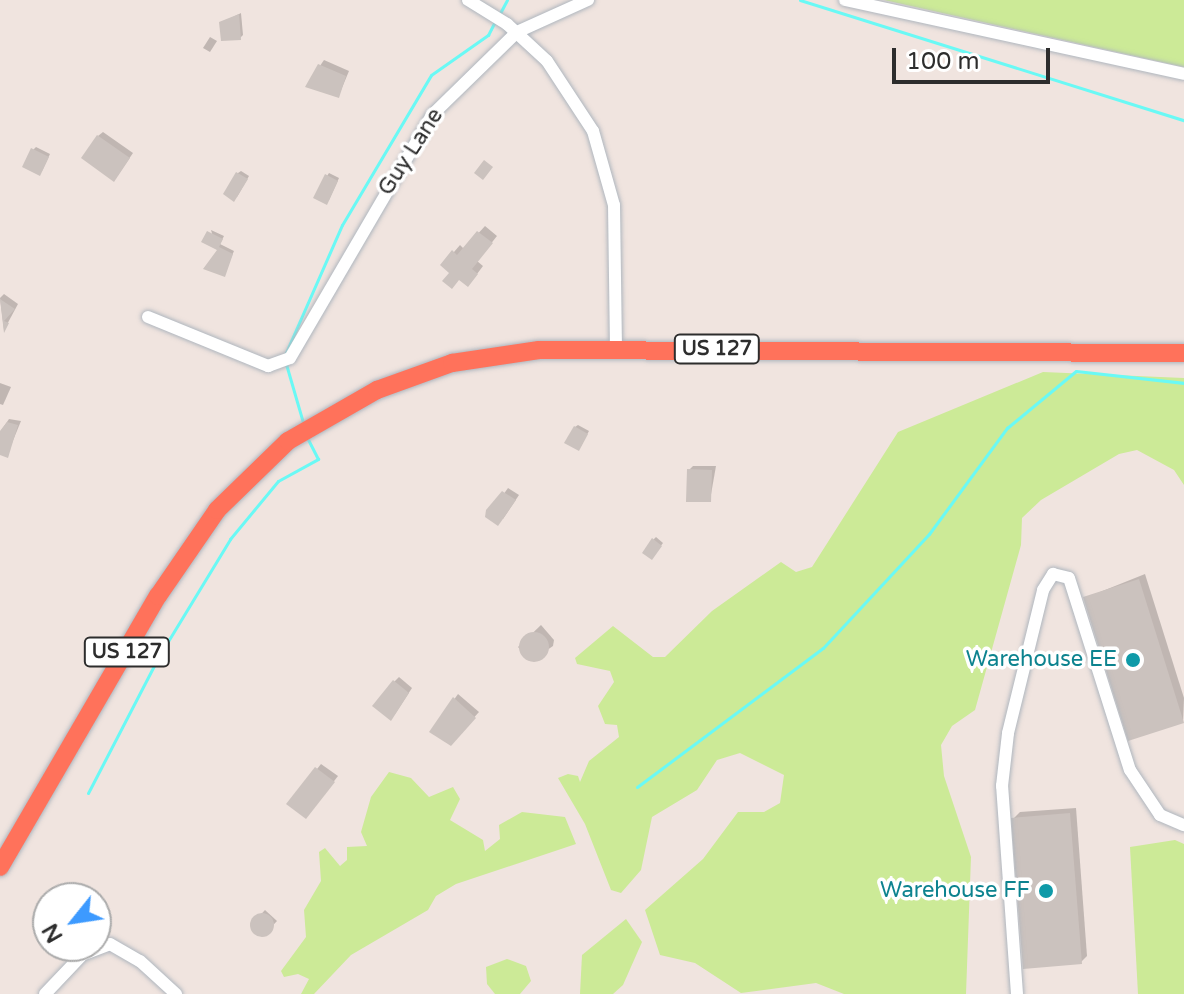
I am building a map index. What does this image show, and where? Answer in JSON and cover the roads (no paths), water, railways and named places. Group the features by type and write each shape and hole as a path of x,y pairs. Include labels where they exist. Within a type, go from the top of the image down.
{"highway":[{"name":"US 127","path":"0,867 177,566 217,510 261,463 334,412 431,369 508,352 616,348 1184,353"}],"street":[{"path":"468,0 517,32 565,83 602,156 616,229 616,348"},
{"path":"517,32 588,0"},
{"path":"845,0 1184,74"},
{"name":"Guy Lane","path":"148,317 268,366 290,358 432,115 517,32"},
{"path":"1017,994 1002,786 1008,733 1043,590 1053,574 1069,578 1130,770 1160,815 1184,825"},
{"path":"45,994 82,955 110,944 140,961 176,994"}],"waterway":[{"path":"499,15 507,0"},
{"path":"800,0 1184,120"},
{"path":"284,357 342,225 431,75 488,35 495,21"},
{"path":"286,364 304,426"},
{"path":"637,787 823,648 929,534 1007,428 1076,371 1184,383"},
{"path":"88,793 159,656 230,539 278,481 318,459 307,437"}],"place":[{"name":"Warehouse EE","path":"1133,660"},
{"name":"Warehouse FF","path":"1046,891"}]}
